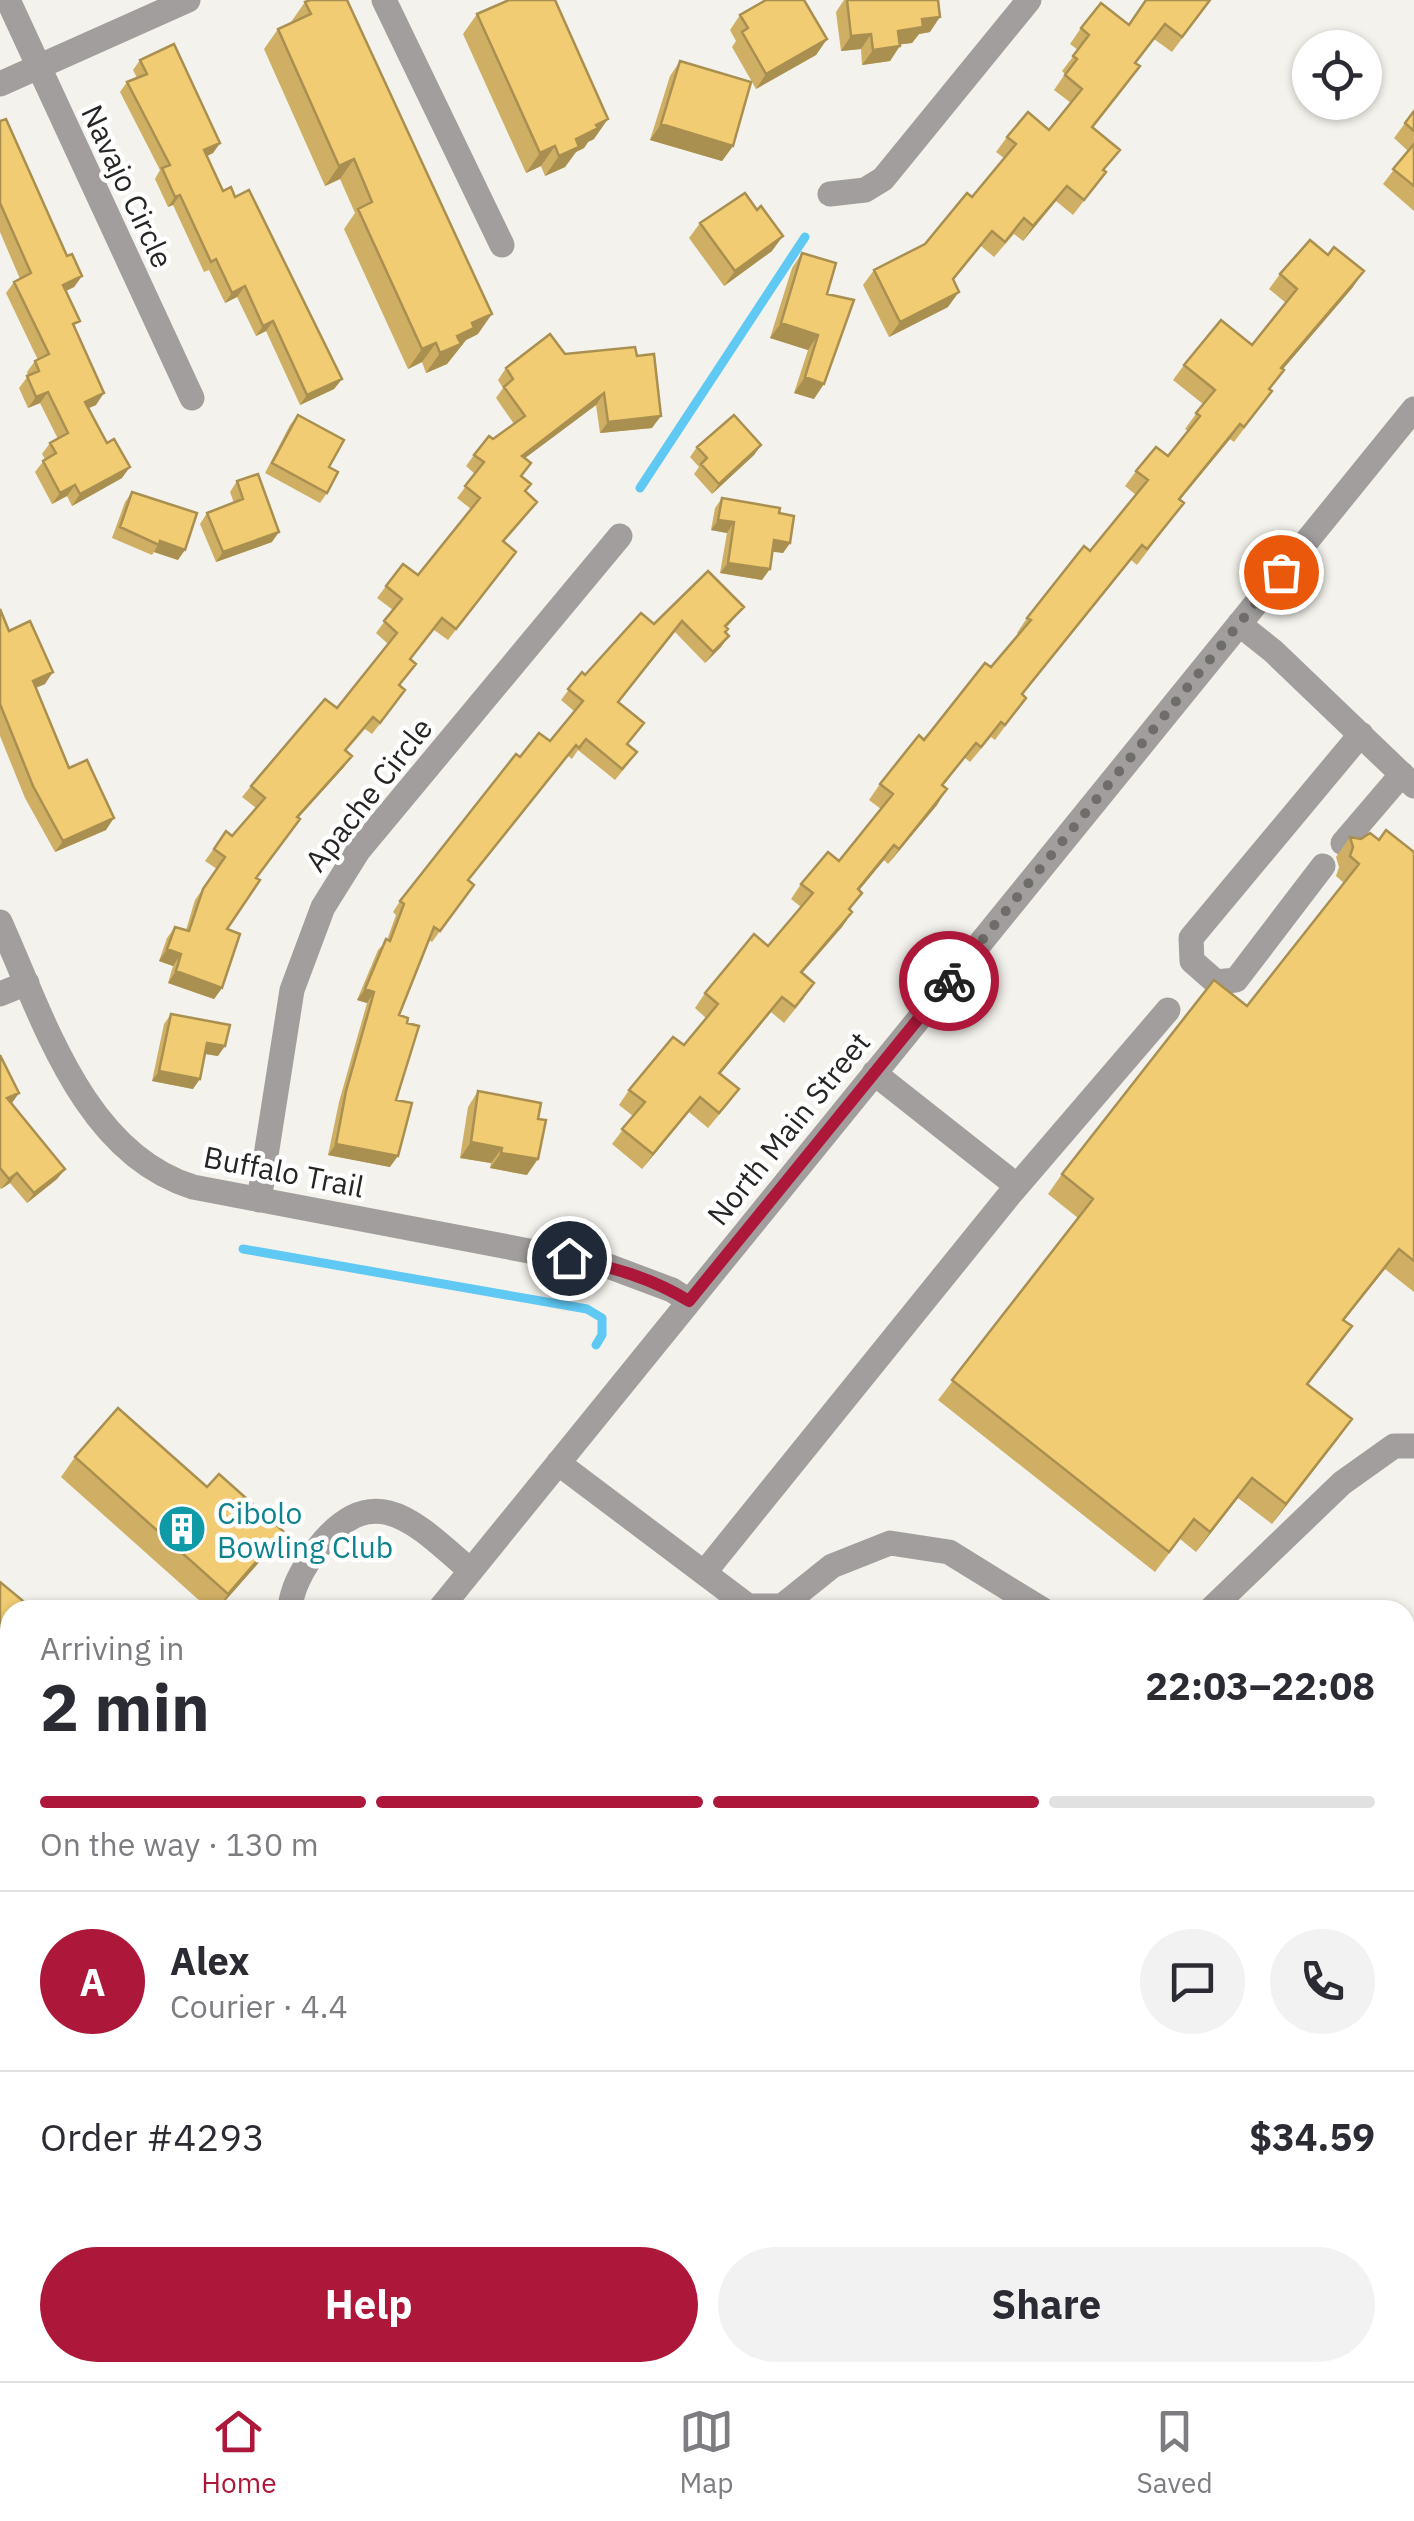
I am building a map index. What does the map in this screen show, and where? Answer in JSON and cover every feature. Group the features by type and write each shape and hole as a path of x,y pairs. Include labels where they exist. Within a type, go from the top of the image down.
{"street":[{"name":"Navajo Circle","path":"8,0 192,398"},
{"path":"0,84 188,0"},
{"path":"384,0 502,245"},
{"path":"830,194 865,190 883,179 1029,0"},
{"name":"North Main Street","path":"448,1600 1414,408"},
{"name":"Apache Circle","path":"258,1200 292,990 323,907 358,851 620,536"},
{"path":"1238,624 1272,651 1408,780 1343,842"},
{"path":"1323,866 1236,980 1216,982 1192,961 1191,938 1361,734"},
{"name":"Buffalo Trail","path":"0,922 64,1063 114,1136 171,1180 608,1266 672,1290 689,1301"},
{"path":"0,994 27,983"},
{"path":"704,1573 1018,1186 1168,1010"},
{"path":"874,1074 1018,1186"},
{"path":"1220,1600 1342,1483 1394,1446 1414,1446"},
{"path":"558,1463 740,1600"},
{"path":"293,1600 303,1568 327,1537 361,1512 379,1510 404,1518 471,1571"},
{"path":"790,1600 832,1566 890,1544 949,1552 1027,1600"}],"building":[{"path":"347,0 492,314 472,323 474,328 457,336 461,344 440,353 436,343 422,349 358,209 372,202 354,159 339,166 278,29 311,14 305,2"},
{"path":"509,0 555,0 608,119 576,139 579,147 559,156 555,146 540,153 477,14"},
{"path":"766,0 804,0 827,39 766,74 742,32 748,28 740,15"},
{"path":"847,0 938,0 940,17 922,19 923,27 898,31 900,46 873,50 871,34 851,36"},
{"path":"1146,0 1210,0 1182,37 1165,24 1135,63 1140,66 1092,127 1120,150 1103,170 1106,172 1084,200 1067,186 1033,226 1024,218 1005,242 992,231 953,279 959,292 900,322 874,270 925,244 967,193 972,197 1016,144 1007,137 1028,112 1049,130 1082,89 1065,75 1089,35 1081,28 1101,3 1129,25"},
{"path":"174,44 220,143 204,150 223,191 231,187 235,197 249,190 342,379 307,395 273,321 263,326 245,286 232,293 216,259 211,262 180,195 175,197 162,168 170,165 127,82 147,74 140,60"},
{"path":"680,61 751,82 733,146 661,124"},
{"path":"1414,111 1414,131 1405,123"},
{"path":"6,119 67,256 72,254 82,276 63,285 80,321 73,324 104,393 85,402 107,443 114,439 130,467 80,494 75,485 60,493 43,461 56,453 50,443 68,433 48,392 36,397 27,376 39,371 35,361 49,354 14,282 31,273 0,203 0,121"},
{"path":"1414,144 1414,186 1393,169"},
{"path":"745,193 757,210 761,206 783,236 735,271 700,223"},
{"path":"1310,240 1328,255 1334,247 1364,271 1281,368 1284,370 1269,389 1272,391 1179,499 1184,503 1147,549 1142,545 1022,694 1026,698 1005,725 1001,722 981,747 976,743 942,785 947,789 899,849 894,845 858,889 862,893 849,909 852,912 801,972 814,983 795,1007 782,997 719,1073 739,1089 719,1113 700,1097 653,1154 622,1129 645,1102 629,1090 673,1037 684,1045 718,1004 705,993 754,934 768,946 813,893 801,884 828,852 839,861 893,794 880,784 919,735 924,740 985,663 991,667 1031,620 1027,618 1084,546 1090,551 1148,480 1136,471 1156,447 1168,456 1215,390 1184,365 1221,320 1252,345 1297,289 1280,274"},
{"path":"802,253 836,263 827,294 854,300 824,384 805,377 818,335 781,323"},
{"path":"550,334 565,354 635,347 637,356 654,354 661,416 608,422 604,393 522,456 531,463 521,476 531,484 525,491 537,502 503,541 516,552 456,629 442,618 410,659 416,664 399,685 405,690 380,723 373,717 345,750 352,756 297,817 300,819 256,878 260,880 227,929 240,934 222,988 176,971 181,954 167,949 175,927 189,931 203,889 225,857 214,849 226,831 232,836 265,798 251,786 325,699 337,708 397,633 384,621 402,599 386,586 403,564 418,575 480,498 465,486 484,462 474,455 489,436 493,439 525,416 504,387 513,379 506,368"},
{"path":"298,415 344,440 329,467 338,472 327,493 272,463"},
{"path":"734,415 761,445 719,484 701,464 707,458 697,447"},
{"path":"258,474 279,532 223,552 207,513 243,499 237,481"},
{"path":"132,492 197,513 185,550 160,541 159,545 120,527"},
{"path":"722,498 780,508 779,513 794,516 790,543 774,540 770,569 728,563 734,522 718,520"},
{"path":"708,571 744,607 725,626 729,636 713,652 682,621 618,702 644,723 627,744 637,752 622,769 586,739 579,748 576,745 468,880 474,885 440,931 434,927 399,1015 408,1018 407,1023 419,1026 396,1100 412,1103 398,1156 336,1144 346,1091 374,992 365,989 386,939 390,941 404,904 400,901 516,754 520,757 539,733 550,741 583,701 568,689 582,672 585,675 641,613 654,624"},
{"path":"0,609 9,631 30,621 53,672 33,681 69,768 87,760 114,818 63,841 33,786 0,704"},
{"path":"1386,830 1414,852 1414,1261 1399,1249 1343,1320 1352,1326 1307,1384 1352,1419 1286,1504 1252,1478 1210,1532 1194,1519 1169,1552 952,1380 1093,1199 1062,1174 1214,980 1247,1006 1359,864 1350,856 1350,837 1361,839 1370,833 1379,840"},
{"path":"171,1014 230,1025 225,1046 207,1043 200,1079 159,1071"},
{"path":"0,1055 19,1093 7,1098 65,1169 34,1193 17,1173 9,1179 0,1168"},
{"path":"478,1091 541,1103 538,1119 546,1120 538,1159 501,1153 502,1148 471,1142"},
{"name":"Cibolo Bowling Club","path":"118,1408 207,1487 219,1474 283,1531 228,1594 75,1457"},
{"path":"0,1582 22,1600 0,1600"}],"waterway":[{"path":"640,488 805,237"},
{"path":"243,1249 587,1309 602,1318 602,1335 596,1345"}],"way so far":[{"path":"949,981 1281,572"}],"place":[{"name":"Cibolo Bowling Club","path":"182,1529"}],"route":[{"path":"569,1258 642,1278 689,1301 949,981"}]}
